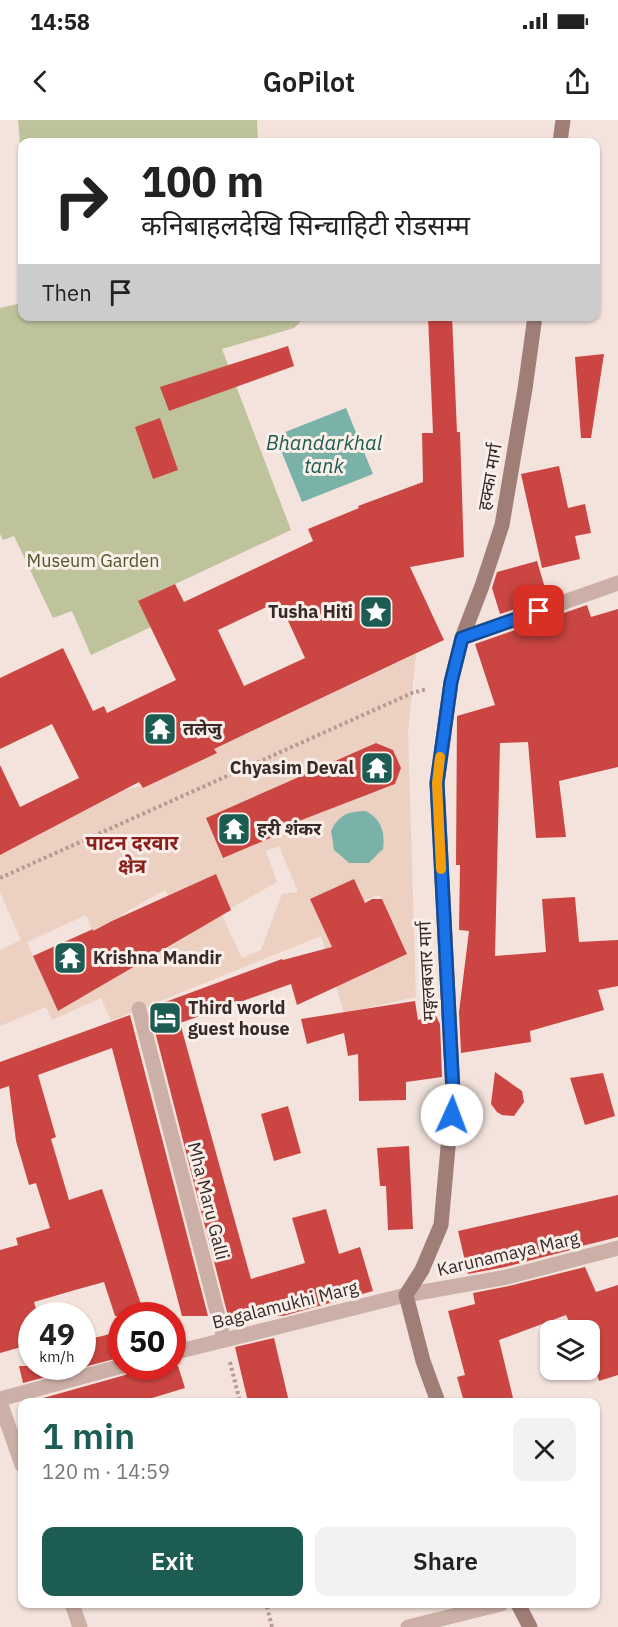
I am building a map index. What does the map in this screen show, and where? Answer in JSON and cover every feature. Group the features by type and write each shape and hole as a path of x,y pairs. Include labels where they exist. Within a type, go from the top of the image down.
{"main road":[{"path":"561,138 563,120"},
{"name":"हक्का मार्ग","path":"462,638 502,525 534,321"},
{"name":"मङ्गलबजार मार्ग","path":"406,1295 422,1270 441,1225 449,1148 453,1092 437,783 451,682 462,638"},
{"path":"406,1295 423,1361 437,1398"},
{"path":"520,1608 530,1627"}],"street":[{"path":"462,638 618,583"},
{"name":"Mha Maru Galli","path":"139,1009 224,1339"},
{"name":"Karunamaya Marg","path":"406,1295 507,1277 618,1248"},
{"name":"Bagalamukhi Marg","path":"186,1349 406,1295"},
{"path":"18,1453 0,1400 108,1370"},
{"path":"73,1608 80,1627"},
{"path":"408,1627 485,1608"}],"path":[{"path":"0,878 412,693 451,682"},
{"path":"224,1339 239,1398"},
{"path":"267,1608 272,1627"}],"green space":[{"path":"18,120 257,120 258,138 20,138"},
{"name":"Museum Garden","path":"18,304 18,321 301,321 294,328 222,349 291,530 139,601 151,627 91,655 72,611 53,618 14,536 3,540 0,534 0,308"}],"shaded area":[{"path":"416,654 408,732 416,997 344,1013 321,936 111,1021 101,998 52,1020 46,1007 0,1026 0,950 21,940 0,892 0,855 124,790 142,786 215,751 214,749","holes":["376,743 393,750 401,768 395,784 377,792 361,786","335,762 350,801 296,822 282,784","246,801 263,841 223,858 206,818","366,811 379,822 383,829 380,853 369,863 353,863 342,858 332,841 335,823 355,813","279,846 298,892 282,894 261,950 242,958 220,911 233,907 277,882 266,851","354,879 364,901 377,895 381,897 406,950 346,978 322,925 338,913 328,891","165,890 191,934 148,959 121,915","86,915 112,974 53,1001 27,942"]}],"water":[{"name":"Bhandarkhal tank","path":"346,408 373,474 302,502 275,436"},
{"path":"366,811 379,822 383,849 369,863 349,863 334,850 331,831 337,821 345,815"}],"building":[{"path":"428,321 452,321 457,432 460,432 464,557 410,567 444,640 214,749 217,753 143,788 139,782 0,855 0,765 20,807 79,778 52,724 0,749 0,678 63,648 93,711 104,706 107,713 176,680 138,601 175,584 184,602 313,541 308,529 359,508 358,506 423,482 422,433 433,433","holes":["279,601 305,658 244,686 218,630"]},
{"path":"288,346 294,366 169,411 160,387"},
{"path":"604,354 591,438 581,438 575,357"},
{"path":"160,418 178,470 153,479 135,427"},
{"path":"559,466 568,508 585,504 591,533 575,536 580,559 542,568 521,474"},
{"path":"537,561 548,598 500,614 492,588 497,572"},
{"path":"587,605 591,617 618,609 618,767 559,781 566,837 536,838 528,742 500,743 495,956 546,952 542,899 575,897 579,942 618,940 618,986 598,990 604,1010 530,1031 531,1042 461,1053 459,1012 469,931 459,930 460,865 456,865 457,716 495,705 475,644"},
{"path":"376,743 393,750 401,768 395,784 273,831 275,836 223,858 206,818"},
{"path":"216,874 231,910 58,1011 33,956"},
{"path":"354,879 365,903 372,899 382,899 407,954 297,1005 291,984 180,1023 251,1279 305,1263 292,1218 326,1209 339,1254 360,1247 373,1291 283,1316 228,1316 149,1008 282,959 332,947 310,899"},
{"path":"415,1001 418,1020 436,1016 440,1024 442,1077 406,1082 406,1100 359,1101 358,1054 348,1056 344,1033 307,1044 301,1019"},
{"path":"130,1015 208,1316 186,1316 186,1302 178,1302 112,1048 38,1075 56,1137 51,1139 69,1200 102,1189 140,1302 110,1302 104,1282 34,1302 18,1302 18,1348 0,1353 0,1250 18,1245 16,1238 50,1228 36,1183 29,1185 16,1141 9,1086 0,1089 0,1062"},
{"path":"495,1072 522,1091 524,1102 514,1116 502,1115 491,1104"},
{"path":"603,1073 615,1116 585,1125 570,1078"},
{"path":"288,1106 301,1153 274,1161 261,1114"},
{"path":"409,1146 413,1229 388,1230 386,1186 380,1186 377,1148"},
{"path":"618,1195 618,1237 505,1267 468,1274 458,1231"},
{"path":"585,1267 596,1292 618,1285 618,1375 599,1381 600,1320 568,1320 566,1315 553,1320 540,1320 540,1325 499,1340 513,1398 463,1398 457,1377 465,1375 448,1311 475,1304 473,1293"},
{"path":"108,1334 108,1361 96,1364 96,1338"},
{"path":"274,1338 288,1398 247,1398 235,1347"},
{"path":"108,1380 182,1380 185,1388 152,1398 43,1398"}],"slow traffic":[{"path":"440,757 437,783 441,869"}],"place":[{"name":"Tusha Hiti","path":"376,612"},
{"name":"तलेजु","path":"160,729"},
{"name":"Chyasim Deval","path":"377,768"},
{"name":"हरी शंकर","path":"234,829"},
{"name":"Krishna Mandir","path":"70,958"},
{"name":"Third world guest house","path":"165,1018"}],"district":[{"name":"पाटन दरवार क्षेत्र","path":"132,854"}],"route":[{"path":"452,1115 453,1092 437,783 451,682 462,638 539,611"}]}
